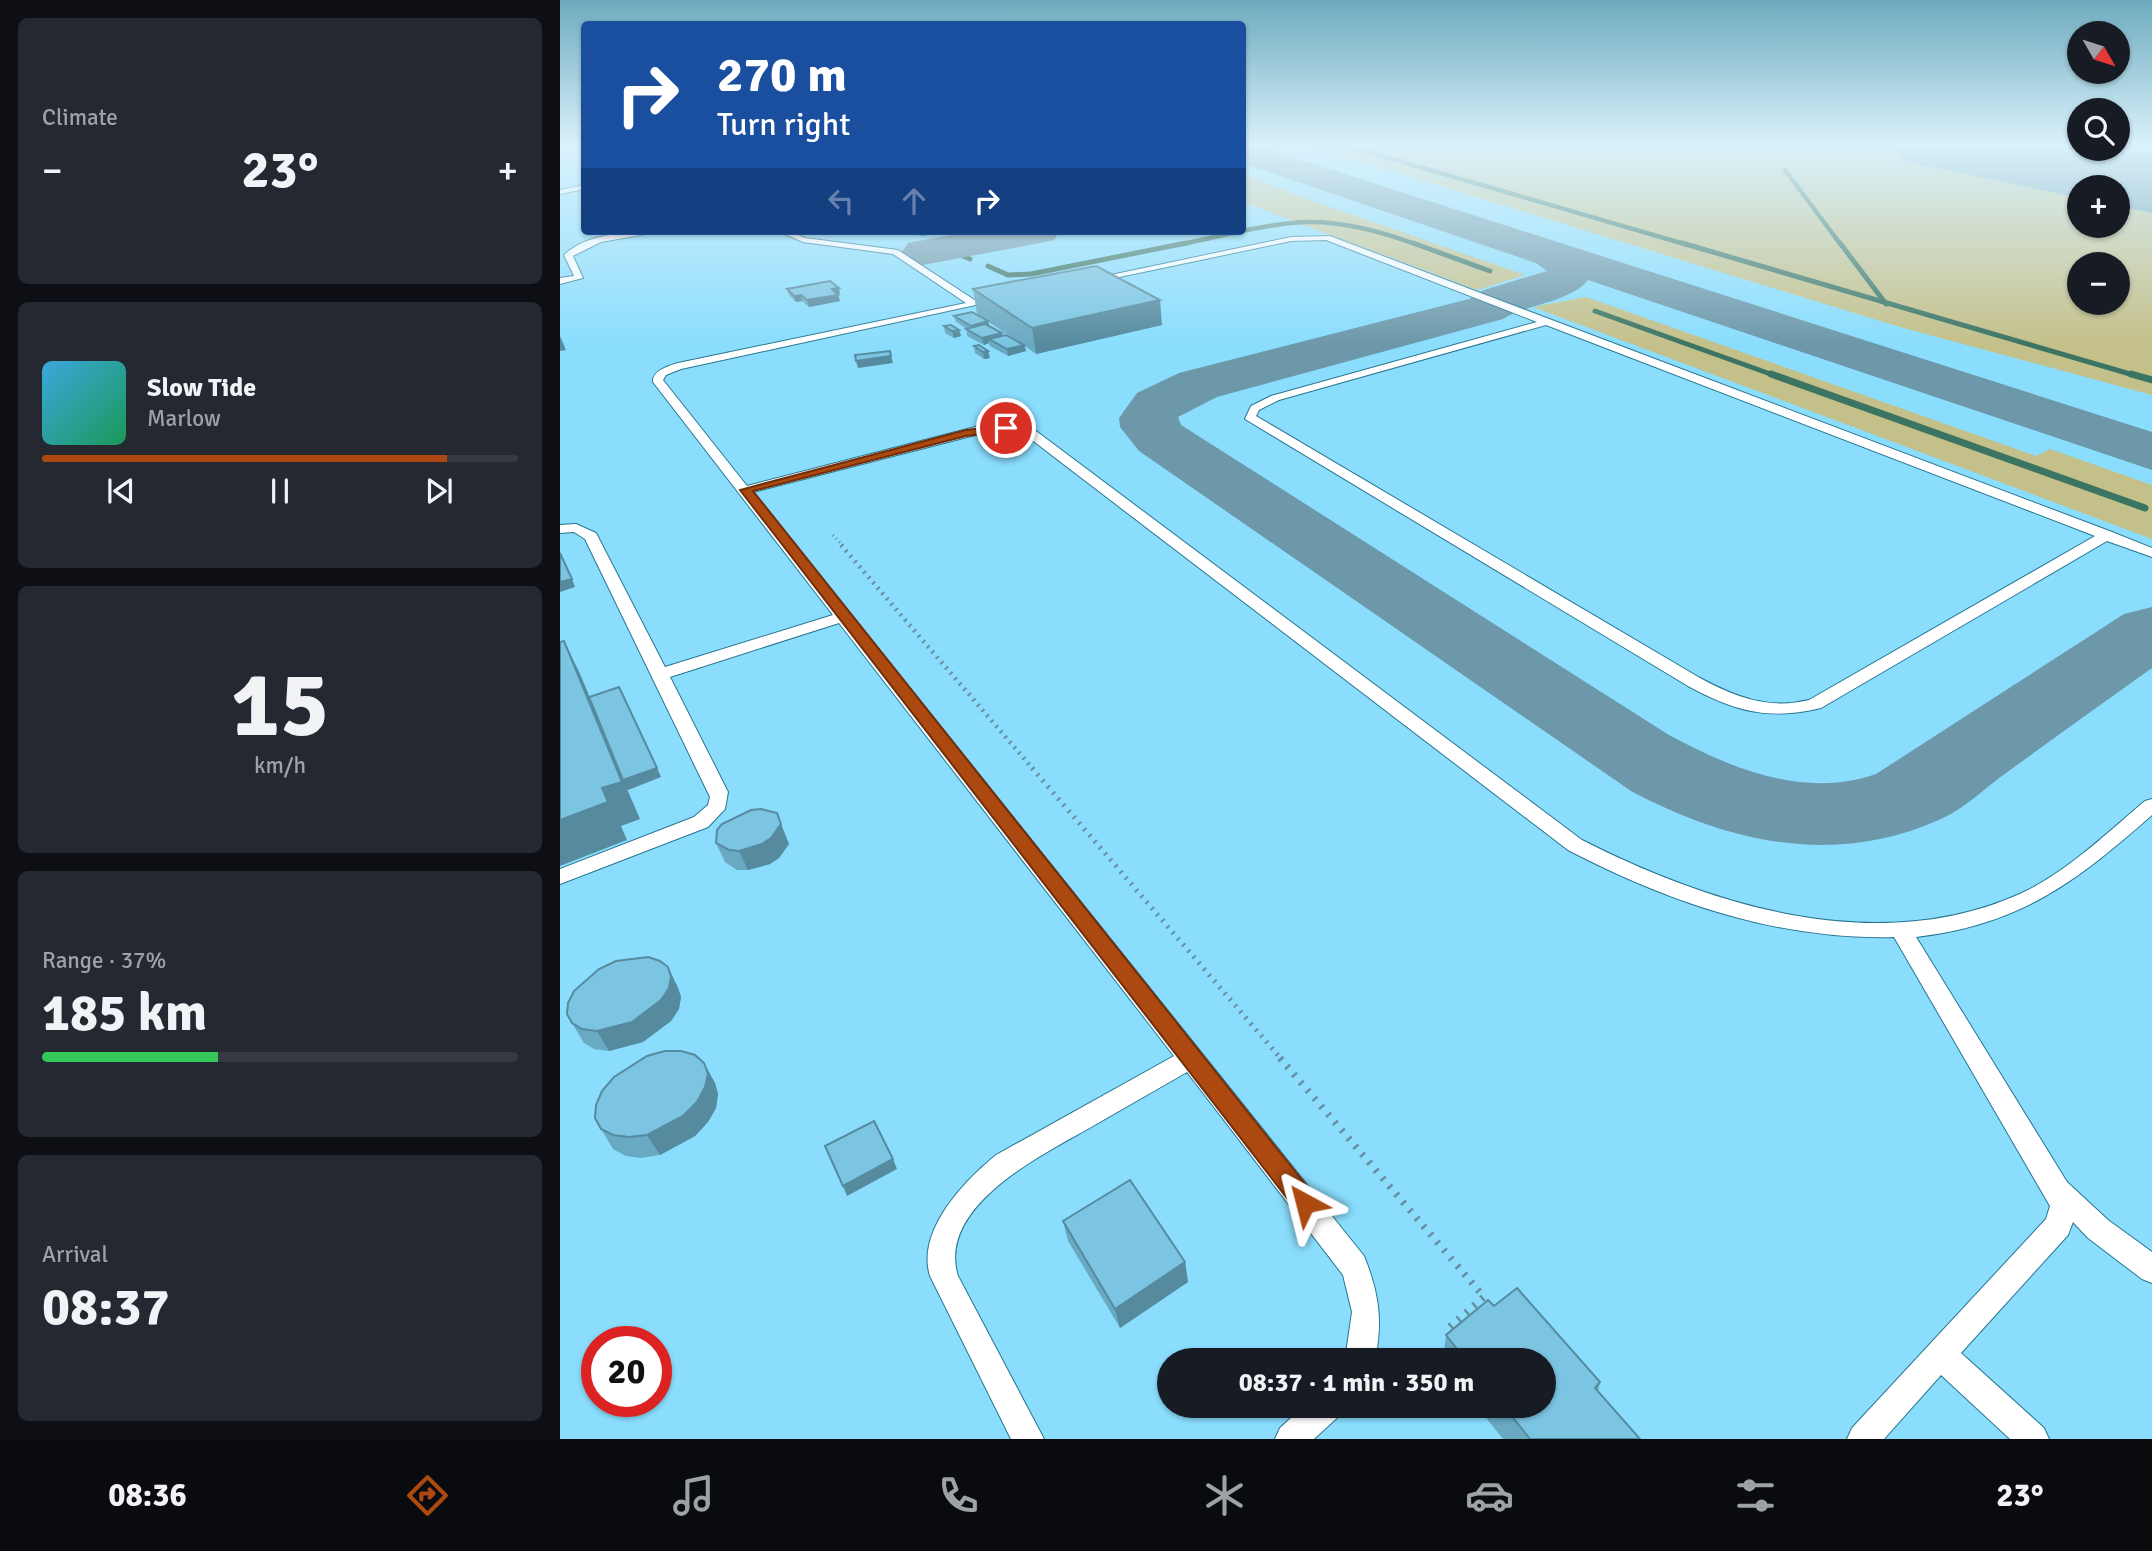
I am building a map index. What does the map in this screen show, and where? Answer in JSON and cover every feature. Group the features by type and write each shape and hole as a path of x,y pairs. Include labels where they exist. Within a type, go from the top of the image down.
{"lane":[{"path":"560,281 579,278 568,255 573,250 602,240 634,235"},
{"path":"791,235 803,240 895,252 974,304"},
{"path":"1080,282 1291,239 1318,237 1335,240 2152,553"},
{"path":"1014,296 696,362 662,373 657,380 1354,1266 1365,1291 1369,1323 1363,1348"},
{"path":"1546,322 1275,398 1255,408 1250,416 1704,687 1728,700 1756,709 1787,710 1815,704 2107,535"},
{"path":"746,490 979,430 1006,428 1025,431 1548,827 1606,864 1681,896 1753,916 1827,927 1901,930 1974,919 2028,899 2076,869 2152,805"},
{"path":"560,529 576,528 591,536 719,792 720,801 715,811 701,822 560,877"},
{"path":"660,674 844,616"},
{"path":"1863,1439 2058,1226 2063,1206 2057,1190 1901,930"},
{"path":"1028,1439 951,1292 942,1269 946,1237 960,1208 980,1183 1005,1163 1191,1058"},
{"path":"2057,1190 2098,1229 2152,1269"},
{"path":"1940,1354 2033,1439"},
{"path":"1291,1439 1314,1418"}],"path":[{"path":"833,535 1484,1297 1448,1328 1455,1337"}],"shaded area":[{"path":"560,211 581,211 581,235 1246,235 1246,211 2067,211 2067,238 2130,238 2130,211 2152,211 2152,1439 560,1439"},
{"path":"1267,211 1342,211 1525,275 1477,290"},
{"path":"1522,211 2067,211 2067,238 2130,238 2130,211 2152,211 2152,395 1900,327"},
{"path":"1586,297 2036,456 2050,449 2152,485 2152,539 1533,307"}],"building":[{"path":"1096,266 1160,300 1032,328 973,289"},
{"path":"830,281 839,288 832,289 838,295 807,300 801,295 794,296 787,289"},
{"path":"972,312 988,321 971,326 954,316"},
{"path":"985,324 1002,333 982,338 966,329"},
{"path":"951,325 959,330 952,331 944,326"},
{"path":"1006,335 1024,345 1007,349 989,339"},
{"path":"979,345 988,351 983,352 974,346"},
{"path":"890,351 891,356 856,361 855,355"},
{"path":"560,553 572,579 560,582"},
{"path":"564,641 622,782 602,788 608,802 560,820 560,642"},
{"path":"619,687 657,768 623,780 589,697"},
{"path":"761,809 777,813 781,824 771,838 762,844 739,851 729,850 716,843 717,830 722,824 751,810"},
{"path":"648,957 668,967 671,977 669,988 661,1000 632,1022 597,1031 582,1029 572,1023 567,1014 568,1003 574,991 599,969 616,961"},
{"path":"665,1051 681,1051 695,1055 704,1063 708,1074 697,1102 683,1116 647,1135 613,1135 601,1129 595,1118 596,1105 602,1091 614,1077 647,1056"},
{"path":"874,1121 893,1159 843,1186 825,1146"},
{"path":"1130,1180 1185,1262 1115,1309 1063,1221"},
{"path":"1517,1288 1600,1382 1595,1388 1640,1439 1530,1439 1513,1418 1556,1418 1556,1348 1456,1348 1446,1335 1488,1300 1494,1306"}],"waterway":[{"path":"1572,211 1688,245"},
{"path":"1816,211 1841,245"},
{"path":"1246,230 1290,223 1335,223 1363,228 1418,245"},
{"path":"1177,245 1224,235"},
{"path":"988,266 1008,275 1031,274 1186,243"},
{"path":"1413,243 1490,271"},
{"path":"1682,243 1885,302"},
{"path":"1840,243 1885,302"},
{"path":"956,253 970,259"},
{"path":"1885,302 2137,376"},
{"path":"1595,311 1776,376"},
{"path":"1771,374 2145,508"},
{"path":"2131,374 2152,380"}],"taxiway":[{"path":"1421,211 1551,254"},
{"path":"923,252 1018,235"},
{"path":"1551,254 2152,452"},
{"path":"1551,254 1570,267 1569,275 1559,283 1501,300 1486,309 1198,385 1166,399 1151,411 1148,418 1150,427 1160,438 1637,755 1690,784 1746,804 1775,810 1804,814 1865,811 1910,796 2152,631"}],"route":[{"path":"1006,428 988,428 966,433 746,490 1305,1203"}]}
